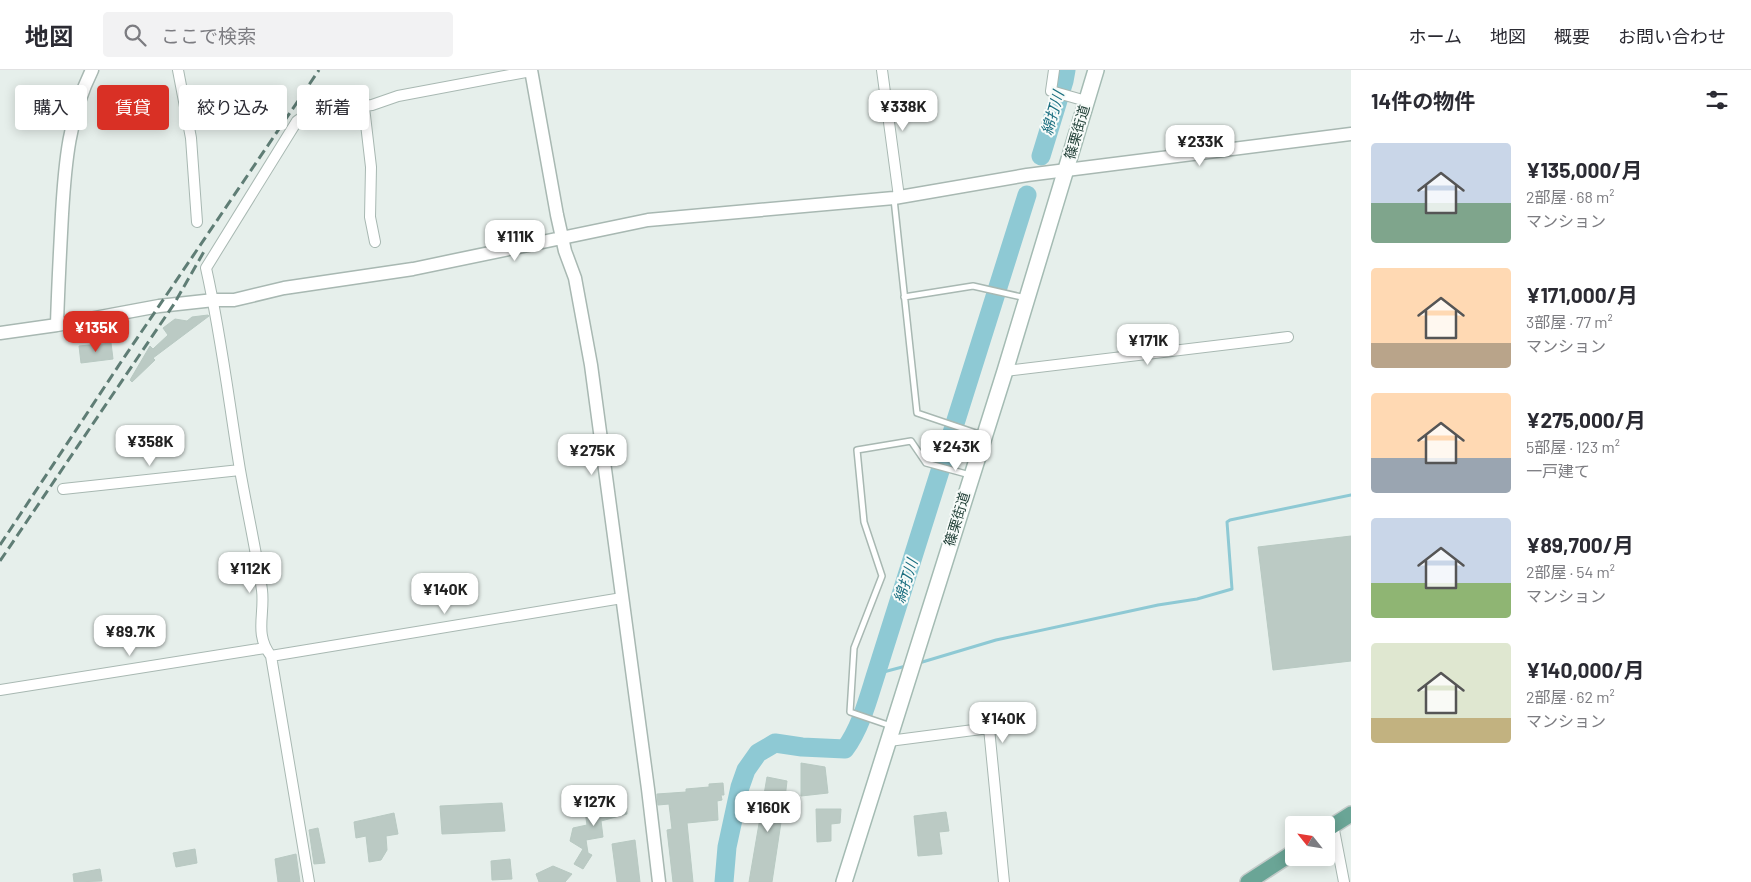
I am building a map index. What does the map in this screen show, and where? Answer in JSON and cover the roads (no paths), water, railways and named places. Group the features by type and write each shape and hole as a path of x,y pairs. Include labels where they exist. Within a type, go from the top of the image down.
{"main road":[{"name":"篠栗街道","path":"844,882 1005,371 1066,170 1079,99 1096,70"},
{"path":"1335,825 1351,814"},
{"path":"1248,882 1285,858"}],"street":[{"path":"57,325 65,166 71,129 82,91 92,70"},
{"path":"178,70 191,138 197,222"},
{"path":"369,106 398,96 531,70 557,215 565,251 575,278 591,365 659,882"},
{"path":"882,70 896,198"},
{"path":"1054,70 1051,91 1079,99"},
{"path":"297,121 206,268 214,300 240,470 262,593 261,630 268,652 309,882"},
{"path":"367,130 371,167 370,217 375,242"},
{"path":"0,333 57,325 159,306 214,300 234,300 284,288 413,269 648,220 896,198 1027,175 1351,134"},
{"path":"1005,371 1288,337"},
{"path":"63,489 240,470"},
{"path":"0,690 268,652 622,598"},
{"path":"891,734 989,728 1004,882"},
{"path":"1335,847 1344,882"}],"lane":[{"path":"896,198 916,413 984,436"},
{"path":"904,297 973,286 1027,298"},
{"path":"891,734 850,712 854,648 882,576 864,522 857,450 911,441 926,463 971,476"}],"waterway":[{"name":"綿打川","path":"1041,156 1066,70"},
{"name":"綿打川","path":"724,882 727,847 740,787 746,770 758,753 775,743 802,747 845,749 860,722 1027,195"},
{"path":"919,663 996,640 1158,605 1197,599 1232,589 1227,522 1351,495"},
{"path":"876,674 906,666"}],"railway":[{"path":"0,545 121,362 319,70"},
{"path":"0,561 174,304 206,248"}]}
